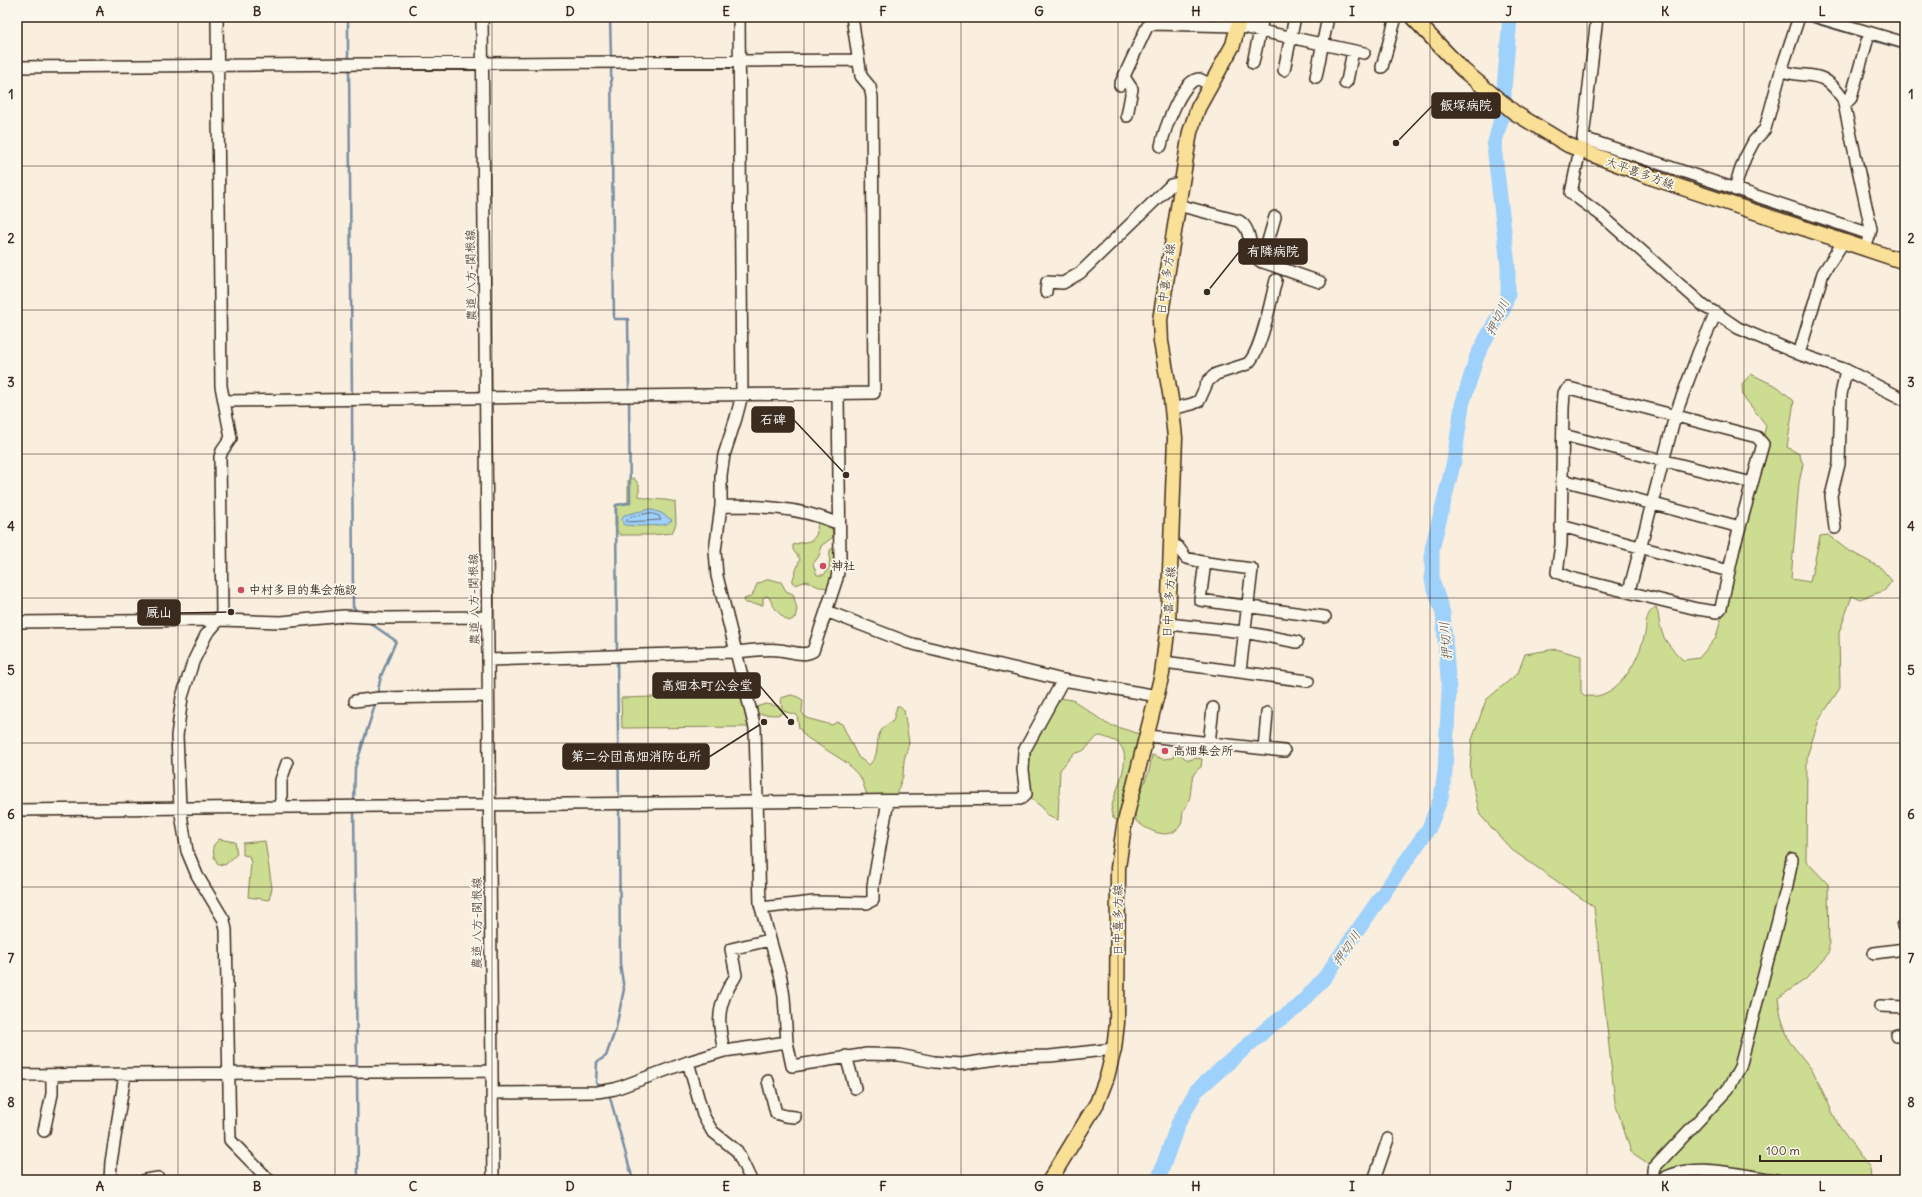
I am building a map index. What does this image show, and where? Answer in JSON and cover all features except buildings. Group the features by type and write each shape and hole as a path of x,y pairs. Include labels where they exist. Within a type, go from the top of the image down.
{"main road":[{"name":"大平喜多方線","path":"1412,17 1463,70 1515,113 1574,147 1653,178 1905,262"},
{"name":"日中喜多方線","path":"1050,1180 1097,1103 1107,1077 1114,1049 1117,1023 1118,868 1124,826 1158,696 1164,662 1168,624 1175,438 1172,408 1162,353 1160,320 1190,132 1198,108 1233,45 1239,21"}],"street":[{"path":"217,17 221,386 231,438 222,450 220,457 222,613 219,620 206,634 193,662 182,697 177,736 180,808 187,851 197,875 224,920 225,925 230,1140 269,1180"},
{"name":"農道 八方-関根線","path":"482,17 493,1180"},
{"path":"739,17 742,395 724,455 721,475 721,506 715,552 717,576 735,652 756,728 761,908 781,978 784,997 787,1042 792,1066 846,1056 867,1054 898,1055 934,1062 961,1064 1012,1057 1050,1056 1114,1049"},
{"path":"224,401 874,393 872,97 870,87 861,76 857,60 852,17"},
{"path":"1253,63 1261,32 1263,17"},
{"path":"1284,70 1295,17"},
{"path":"1316,77 1328,17"},
{"path":"1382,67 1396,17"},
{"path":"1597,17 1584,138 1735,190 1870,234"},
{"path":"1735,190 1745,158 1754,141 1765,129 1781,71 1799,17"},
{"path":"1816,17 1905,43"},
{"path":"1126,116 1132,89 1122,81 1149,24 1169,21 1239,21 1261,32 1359,52 1345,83"},
{"path":"1845,104 1851,98 1867,42"},
{"path":"17,67 857,60"},
{"path":"1781,71 1821,76 1836,89 1845,104 1871,230 1868,249"},
{"path":"1161,146 1167,124 1181,95 1190,82 1199,79 1211,85"},
{"path":"1574,147 1571,193 1601,215 1705,307 1738,328 1799,354 1846,370 1905,400"},
{"path":"1046,292 1047,282 1063,284 1080,274 1171,185 1181,183"},
{"path":"1178,205 1244,223 1247,227 1254,256 1262,262 1320,282"},
{"path":"1262,262 1275,217"},
{"path":"1799,354 1823,273 1844,241"},
{"path":"1172,408 1199,401 1208,381 1216,374 1242,366 1252,361 1258,348 1276,280"},
{"path":"1629,591 1675,416 1699,351 1716,313"},
{"path":"1835,528 1831,496 1839,464 1840,419 1846,370"},
{"path":"1569,388 1757,437 1763,444 1740,527 1721,608 1717,612 1697,609 1629,591 1571,578 1557,572 1561,526 1563,435 1564,393 1569,388"},
{"path":"488,660 735,652 766,649 800,654 810,653 813,651 837,578 840,560 838,394"},
{"path":"1563,435 1752,483"},
{"path":"1563,480 1740,527"},
{"path":"721,506 790,509 839,522"},
{"path":"1561,526 1729,571"},
{"path":"1172,545 1178,546 1186,558 1252,569 1240,671"},
{"path":"1205,562 1200,600 1325,617"},
{"path":"826,611 909,643 1062,680 1158,696"},
{"path":"17,622 219,620 281,622 344,616 386,618 487,617"},
{"path":"1168,624 1244,632 1297,642"},
{"path":"1164,662 1308,681"},
{"path":"17,810 1020,799 1026,794 1023,770 1024,751 1062,680"},
{"path":"355,701 379,698 488,696"},
{"path":"1209,743 1213,708"},
{"path":"1264,749 1267,713"},
{"path":"1148,736 1284,751"},
{"path":"281,807 281,780 287,763"},
{"path":"761,908 814,902 867,903 873,900 873,886 888,801"},
{"path":"1653,1180 1653,1170 1728,1089 1740,1067 1787,886 1792,859"},
{"path":"724,1051 718,1026 719,1015 728,989 736,975 731,950 769,940"},
{"path":"1874,952 1905,949"},
{"path":"1880,1006 1905,1007"},
{"path":"492,1093 597,1092 615,1089 688,1062 724,1051 787,1042"},
{"path":"846,1056 854,1088"},
{"path":"688,1062 703,1115 712,1131 737,1151 750,1180"},
{"path":"17,1075 492,1071"},
{"path":"44,1131 52,1094 52,1075"},
{"path":"110,1180 111,1162 125,1075"},
{"path":"768,1081 776,1113 795,1117"},
{"path":"1374,1180 1388,1140"},
{"path":"1661,1180 1675,1173 1694,1170 1726,1172 1776,1180"},
{"path":"145,1180 158,1178"}],"green space":[{"path":"1751,374 1778,387 1794,401 1787,447 1799,454 1803,464 1799,483 1791,579 1810,582 1820,536 1828,535 1846,549 1881,568 1892,581 1884,591 1859,599 1852,596 1839,633 1840,688 1819,720 1807,756 1806,861 1828,884 1829,953 1806,979 1778,998 1781,1017 1789,1041 1813,1071 1839,1126 1870,1169 1871,1180 1673,1180 1631,1152 1615,1102 1594,907 1512,850 1480,815 1470,772 1472,740 1486,700 1518,673 1525,654 1556,649 1581,656 1581,692 1585,696 1595,696 1601,695 1617,686 1629,672 1638,655 1649,613 1656,607 1664,638 1683,660 1699,658 1716,638 1733,573 1766,425 1743,396 1742,384"},
{"path":"634,478 639,485 639,496 675,502 676,524 672,533 652,535 620,535 615,528 615,505 628,502 628,480"},
{"path":"819,522 832,528 833,537 821,546 819,556 813,564 817,575 824,575 829,568 830,550 833,548 838,549 830,588 819,587 806,581 796,585 792,582 800,559 793,550 793,545 812,540 817,533"},
{"path":"769,579 781,582 786,591 793,594 797,609 795,618 789,621 783,617 777,611 769,597 766,596 763,598 763,605 745,603 744,599 752,596 757,584"},
{"path":"741,694 749,727 622,728 621,698"},
{"path":"791,695 803,700 802,712 806,718 832,725 837,722 842,724 858,757 869,765 874,759 878,737 881,731 885,726 893,721 897,706 900,706 904,710 909,743 904,760 903,776 896,795 867,795 861,778 847,763 806,737 799,728 797,715 786,712 782,709 781,698"},
{"path":"1059,698 1073,700 1107,724 1140,734 1144,741 1119,821 1113,818 1111,811 1123,771 1124,751 1119,744 1103,737 1098,736 1088,747 1078,753 1074,753 1060,770 1058,820 1046,814 1043,808 1030,798 1026,783 1031,751"},
{"path":"765,704 779,706 783,713 777,715 757,714 757,707"},
{"path":"1176,743 1182,748 1183,757 1188,760 1197,758 1202,759 1201,767 1194,774 1189,800 1183,811 1180,826 1175,831 1164,834 1152,831 1136,821 1134,809 1149,771 1152,755 1163,759 1173,758"},
{"path":"219,839 235,842 237,854 225,865 218,864 214,857 213,846"},
{"path":"265,841 272,888 269,900 248,897 251,863 249,856 243,855 243,843"}],"water":[{"path":"650,509 661,513 672,520 667,524 658,525 637,526 623,524 622,519 624,515"}],"waterway":[{"path":"348,17 348,61"},
{"path":"610,17 611,58"},
{"name":"押切川","path":"1158,1180 1178,1124 1196,1091 1270,1026 1298,1007 1325,977 1429,828 1441,798 1445,772 1449,690 1443,613 1432,580 1432,549 1454,461 1462,405 1477,356 1503,310 1508,294 1508,265 1494,146 1504,108 1504,89 1510,17"},
{"path":"1802,19 1866,38"},
{"path":"1871,40 1905,49"},
{"path":"611,65 614,319 628,319 629,392"},
{"path":"349,68 352,397"},
{"path":"617,652 616,505 630,503 629,399"},
{"path":"352,402 353,607 359,613"},
{"path":"367,621 396,641 381,676 377,695"},
{"path":"617,659 619,800"},
{"path":"354,804 355,768 376,702"},
{"path":"602,1088 596,1083 597,1062 606,1056 616,1028 624,989 620,964 619,807"},
{"path":"354,809 357,1070"},
{"path":"357,1075 358,1180"},
{"path":"609,1094 633,1180"}],"place":[{"name":"飯塚病院","path":"1396,143"},
{"name":"有隣病院","path":"1207,292"},
{"name":"石碑","path":"846,475"},
{"name":"神社","path":"823,566"},
{"name":"中村多目的集会施設","path":"241,590"},
{"name":"厩山","path":"231,612"},
{"name":"第二分団高畑消防屯所","path":"764,722"},
{"name":"高畑本町公会堂","path":"791,722"},
{"name":"高畑集会所","path":"1165,751"}]}
